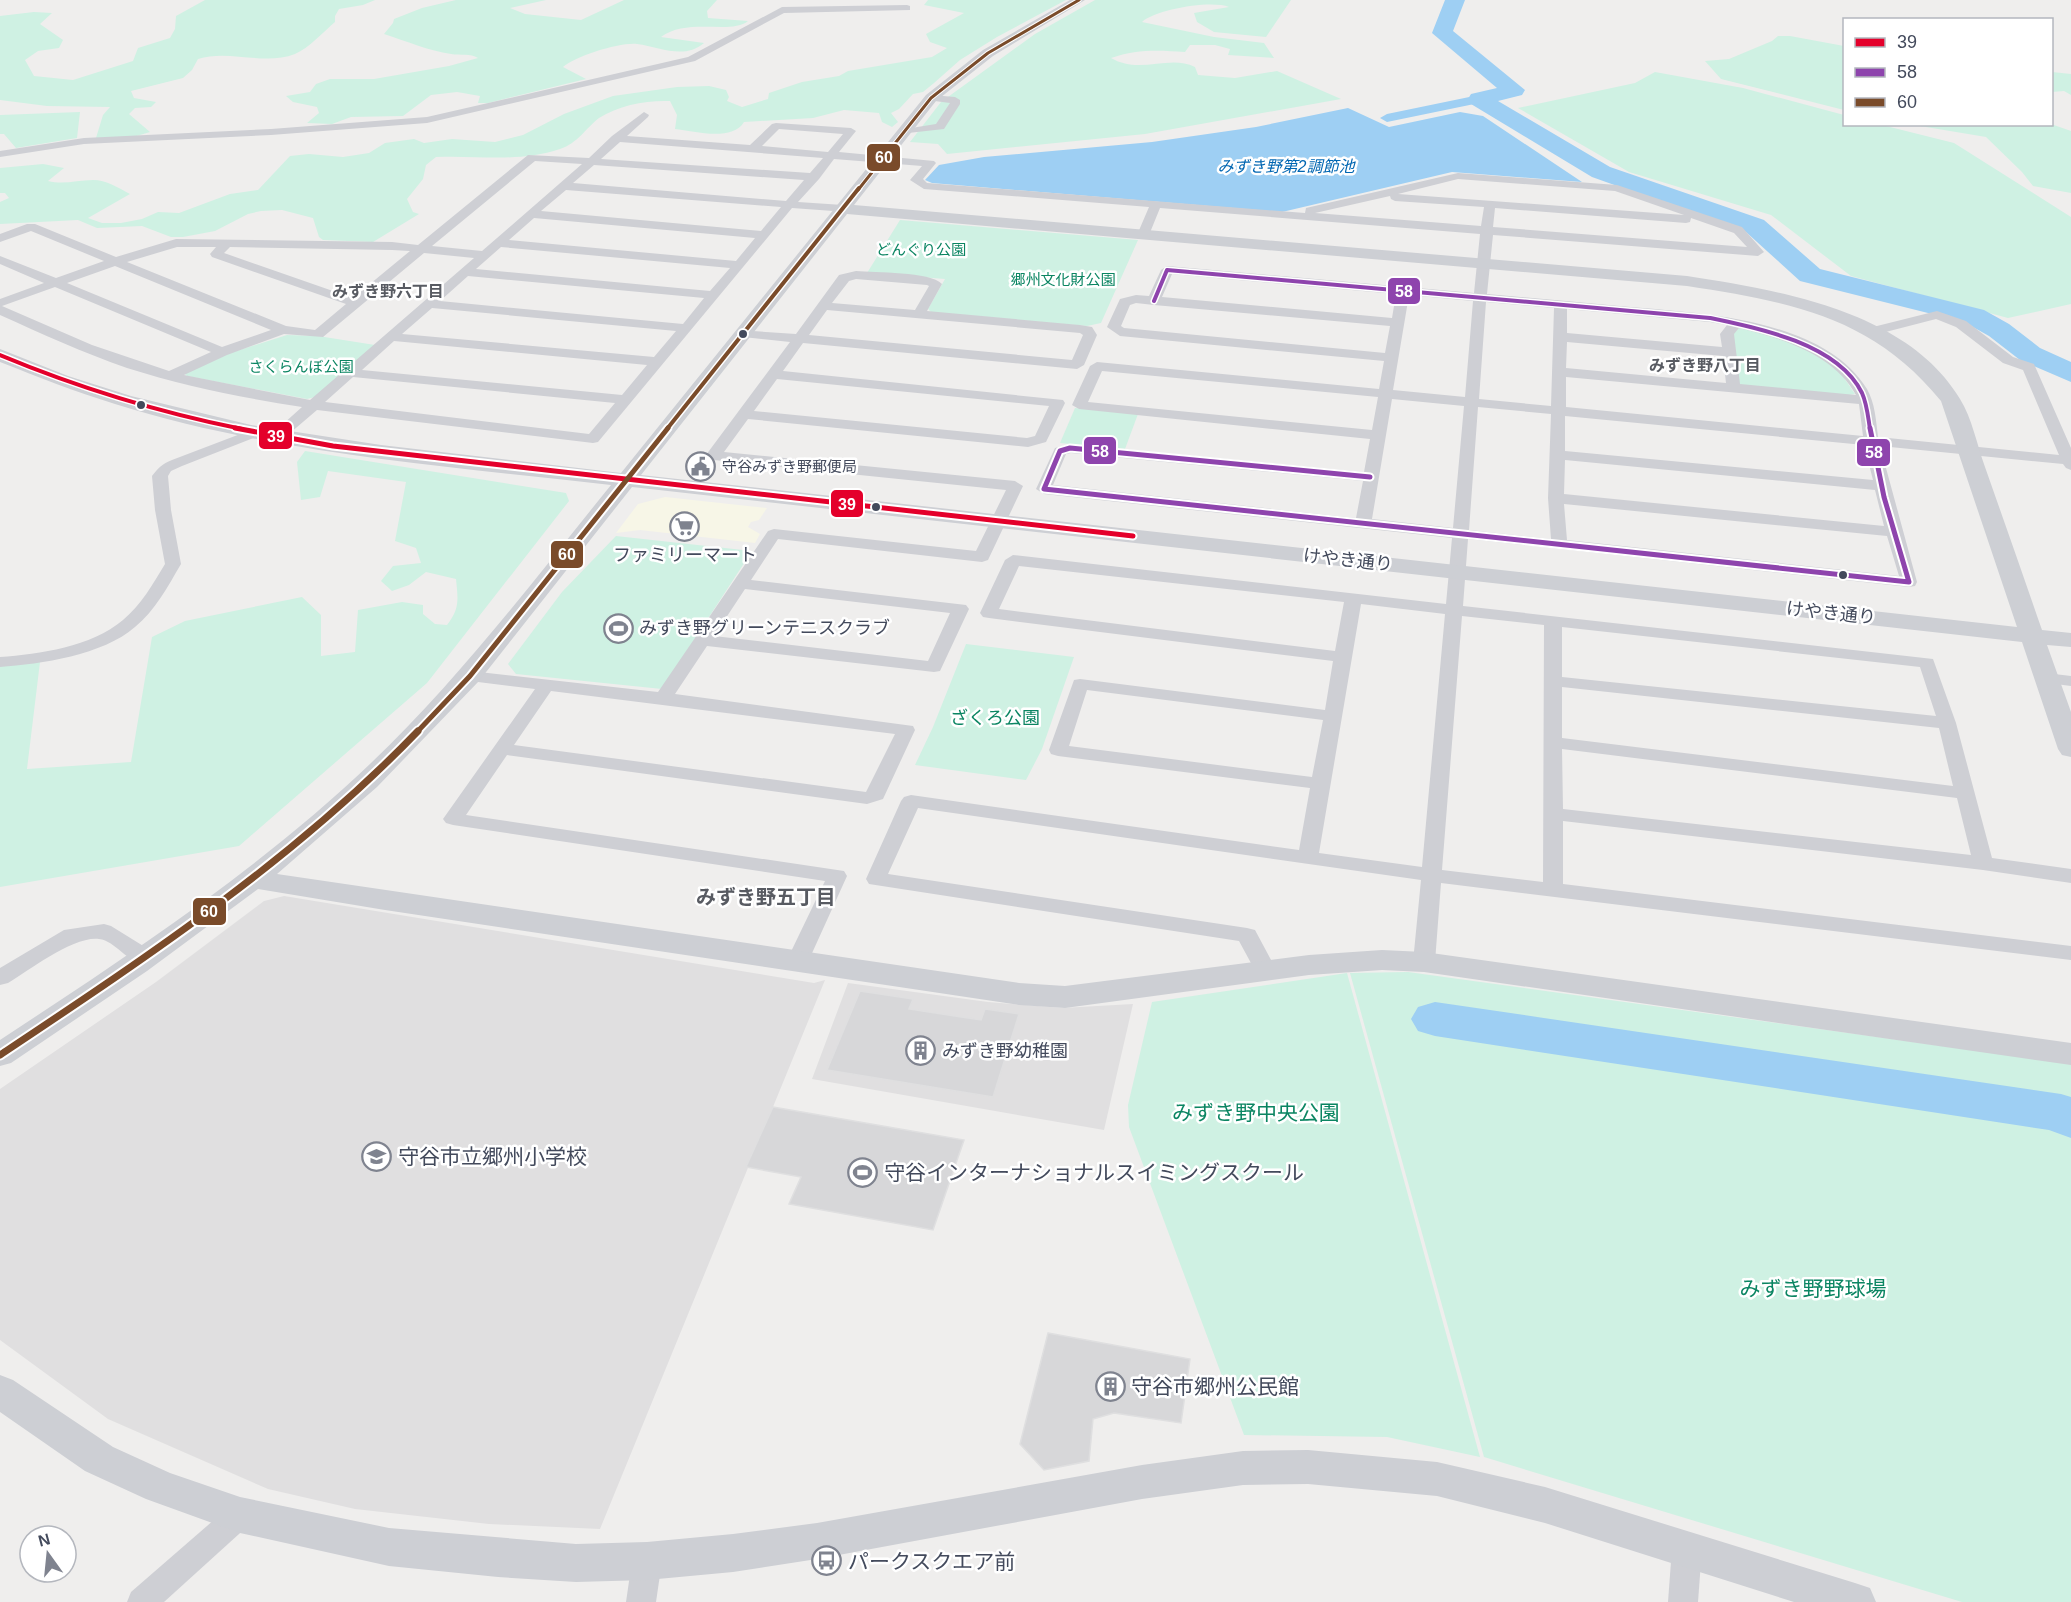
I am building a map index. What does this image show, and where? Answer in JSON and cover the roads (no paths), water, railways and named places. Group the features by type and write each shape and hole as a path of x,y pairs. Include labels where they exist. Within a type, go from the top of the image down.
{"street":[{"path":"0,1055 145,957 252,879 351,797 417,734 470,676 932,98 988,52 1079,0"},
{"path":"0,154 84,141 271,132 427,120 691,59 782,10 907,8"},
{"path":"906,129 940,127 956,104 955,100 932,98"},
{"path":"278,436 353,373 644,115"},
{"path":"0,310 79,346 170,376 313,407 593,439 834,155 851,131 776,126 753,149"},
{"path":"616,138 930,163 916,180 924,186 1488,232 1758,252 1738,230 1617,189 1594,186 1458,176 1293,216"},
{"path":"0,238 31,227 283,330 318,334 532,158 815,177"},
{"path":"562,186 1687,281 1762,292 1813,307 1874,331 1914,357 1940,384 1951,400 2032,635 2059,679 2071,749"},
{"path":"1384,193 1396,197 1684,220 1704,218"},
{"path":"1143,235 1156,204"},
{"path":"1424,962 1456,572 1490,204"},
{"path":"531,214 765,235"},
{"path":"0,303 116,261 176,243 392,246 486,255"},
{"path":"500,243 740,264"},
{"path":"226,244 216,254 357,304"},
{"path":"0,260 222,352"},
{"path":"1154,301 1167,270 1710,318 1736,323 1791,340 1822,354 1845,371 1860,388 1865,400 1871,443 1893,532 1909,582 1044,489 1060,451 1070,448 1371,477"},
{"path":"465,272 714,295"},
{"path":"663,698 774,534 982,557 1015,486 714,455 844,278 856,275 929,280 936,284 919,314"},
{"path":"1363,524 1403,291"},
{"path":"1392,358 1120,332 1114,327 1125,302 1136,299 1398,322"},
{"path":"430,304 687,328"},
{"path":"1559,545 1557,498 1562,304"},
{"path":"743,333 1077,365 1090,335 1087,330 1080,329 824,306"},
{"path":"1377,435 1079,405 1097,366 2070,463 2029,367 2008,360 1961,324 1937,315 1874,331"},
{"path":"1734,389 1726,334 1736,323"},
{"path":"170,376 222,352 283,330"},
{"path":"393,337 658,362"},
{"path":"1561,337 1728,352"},
{"name":"けやき通り","path":"0,355 73,385 120,400 256,432 401,455 2071,640"},
{"path":"1561,372 1865,400"},
{"path":"353,373 626,400"},
{"path":"745,414 1028,443 1041,439 1058,403 773,374"},
{"path":"2054,422 2071,423"},
{"path":"0,662 55,653 94,642 127,626 155,594 173,564 163,510 160,476 166,468 256,432"},
{"path":"1559,455 1882,486"},
{"path":"1557,498 1893,532"},
{"path":"1341,657 989,613 1013,560 1927,663 1947,723 1983,863"},
{"path":"703,640 934,667 960,609 741,584"},
{"path":"1308,858 1322,784 1341,657 1353,599"},
{"path":"1553,621 1553,891"},
{"path":"470,676 663,698 906,730 876,795 867,798 501,749"},
{"path":"1553,681 1947,723"},
{"path":"547,684 453,819 837,876 797,962"},
{"path":"1322,784 1058,750 1080,684 1331,716"},
{"path":"1552,742 1965,793"},
{"path":"1266,971 1247,935 876,879 911,801 1553,891 2071,953"},
{"path":"1554,814 1983,863 2071,876"},
{"path":"252,879 975,989 1065,997 1145,990 1266,971 1344,962 1424,962 2071,1054"},
{"path":"0,978 72,935 104,931 145,957"},
{"path":"0,1391 99,1459 160,1487 240,1515 389,1547 576,1563 646,1561 733,1553 817,1541 1142,1482 1243,1468 1308,1467 1437,1479 1545,1505 1855,1602"},
{"path":"142,1602 240,1515"},
{"path":"1683,1602 1687,1548"},
{"path":"641,1602 646,1561"}],"water":[{"name":"みずき野第2調節池","path":"1348,108 1389,127 1460,112 1483,116 1582,182 1452,172 1282,212 932,183 925,180 939,165 984,157 1152,142 1256,127"}],"waterway":[{"path":"1455,0 1442,33 1514,90 1479,99 1601,172 1755,226 1810,275 1974,316 1999,330 2030,354 2071,373"},
{"path":"1387,118 1479,99"},
{"path":"1435,1019 2061,1113 2071,1119"}],"place":[{"name":"守谷みずき野郵便局","path":"701,466"},
{"name":"ファミリーマート","path":"685,526"},
{"name":"みずき野グリーンテニスクラブ","path":"618,628"},
{"name":"みずき野幼稚園","path":"921,1051"},
{"name":"守谷市立郷州小学校","path":"377,1156"},
{"name":"守谷インターナショナルスイミングスクール","path":"863,1172"},
{"name":"守谷市郷州公民館","path":"1110,1386"},
{"name":"パークスクエア前","path":"827,1561"}],"district":[{"name":"みずき野六丁目","path":"388,291"},
{"name":"みずき野八丁目","path":"1705,365"},
{"name":"みずき野五丁目","path":"766,897"}],"park label":[{"name":"どんぐり公園","path":"921,249"},
{"name":"郷州文化財公園","path":"1063,279"},
{"name":"さくらんぼ公園","path":"301,366"},
{"name":"ざくろ公園","path":"995,718"},
{"name":"みずき野中央公園","path":"1256,1112"},
{"name":"みずき野野球場","path":"1813,1288"}]}
